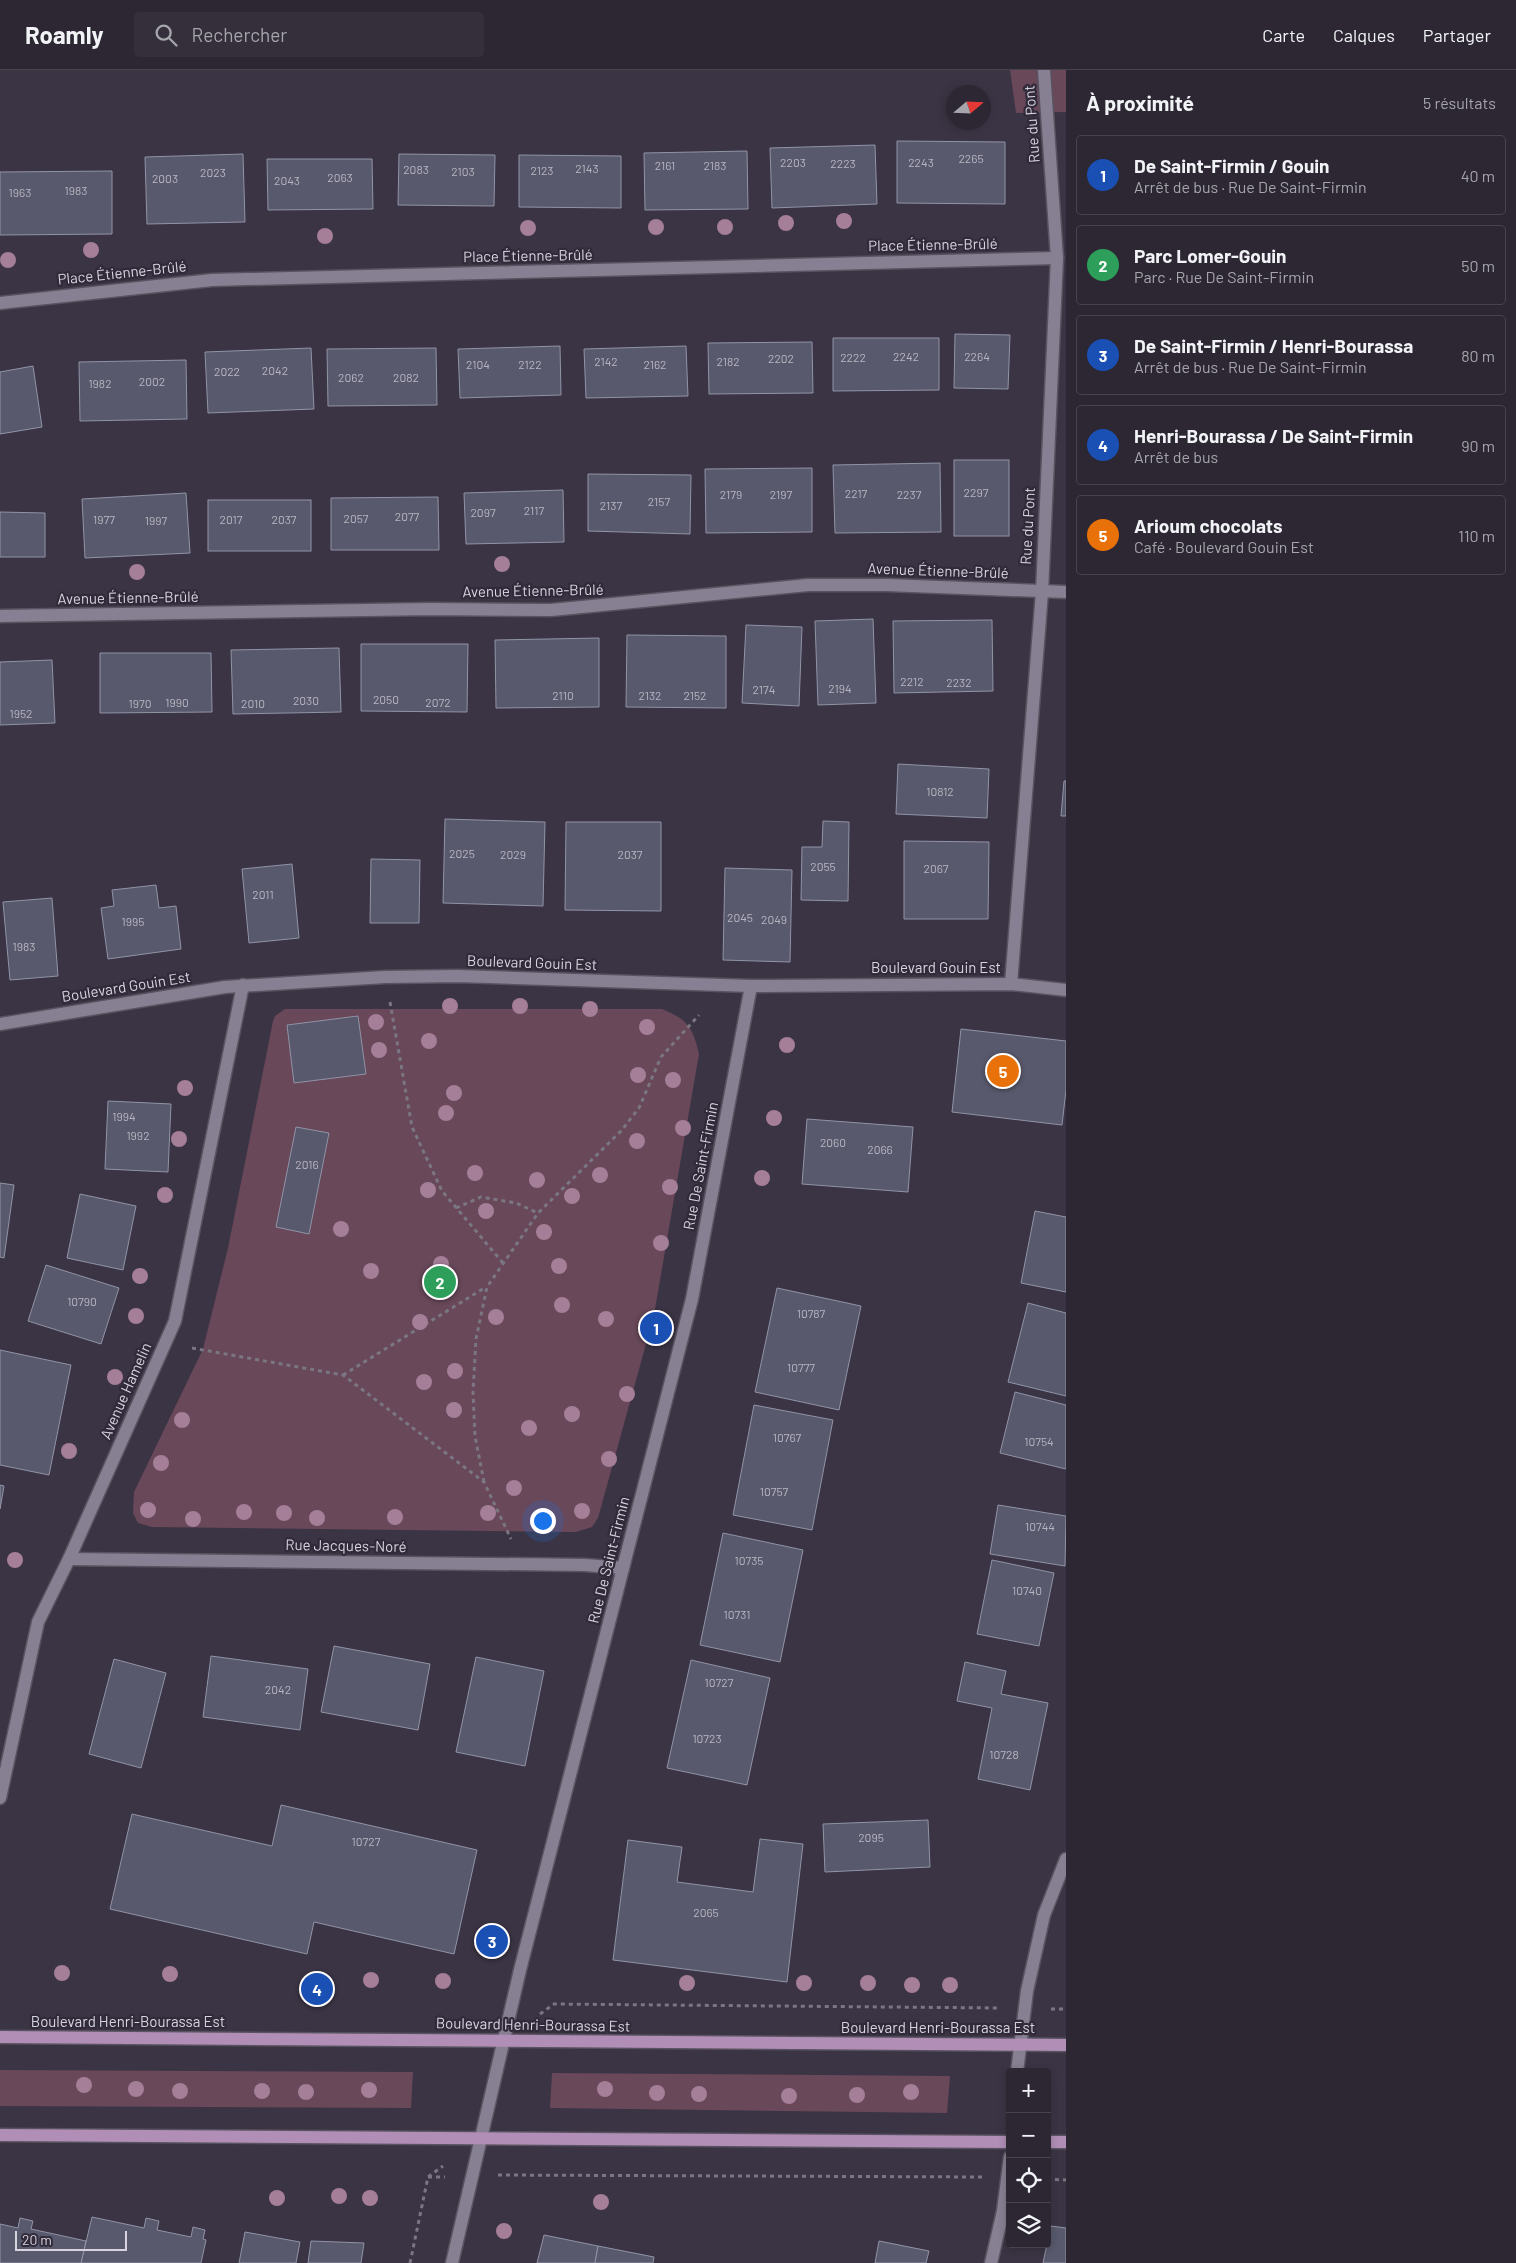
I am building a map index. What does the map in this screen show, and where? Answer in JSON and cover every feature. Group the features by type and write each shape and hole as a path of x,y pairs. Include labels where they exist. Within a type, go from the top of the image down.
{"main road":[{"name":"Boulevard Henri-Bourassa Est","path":"0,2037 1066,2045"},
{"path":"0,2135 1006,2142"},
{"path":"1051,2142 1066,2142"}],"street":[{"name":"Rue du Pont","path":"1011,984 1042,592 1057,258 1044,70"},
{"name":"Place Étienne-Brûlé","path":"0,303 212,280 1057,258"},
{"name":"Avenue Étienne-Brûlé","path":"0,616 430,609 551,610 808,585 887,585 1066,592"},
{"name":"Boulevard Gouin Est","path":"0,1024 243,985 385,977 459,976 751,986 1011,984 1066,990"},
{"name":"Avenue Hamelin","path":"0,1798 38,1622 69,1559 176,1322 243,985"},
{"name":"Rue De Saint-Firmin","path":"452,2263 503,2041 692,1299 751,986"},
{"name":"Rue Jacques-Noré","path":"69,1559 585,1565 624,1568"},
{"path":"1017,2068 1027,1991 1044,1915 1066,1859"},
{"path":"991,2263 1002,2211 1010,2158"}],"path":[{"path":"385,977 412,1127 442,1191 503,1263"},
{"path":"523,1564 484,1482 475,1436 473,1392 476,1339 487,1287 538,1213 621,1131 639,1108 661,1057 699,1015"},
{"path":"456,1208 481,1197 516,1203 538,1213"},
{"path":"343,1375 487,1287"},
{"path":"165,1344 343,1375 484,1482"},
{"name":"Boulevard Henri-Bourassa Est","path":"554,2004 988,2008"},
{"path":"410,2263 428,2177 480,2137"},
{"path":"506,2175 952,2177"},
{"path":"1051,2179 1066,2180"}],"shaded area":[{"path":"1010,70 1066,70 1066,112 1016,113"},
{"path":"285,1009 662,1009 677,1016 688,1025 699,1054 654,1315 598,1518 592,1527 576,1532 152,1527 138,1523 133,1513 134,1492 203,1349 228,1248 273,1021 275,1016"},
{"path":"0,2070 413,2072 411,2108 0,2106"},
{"path":"552,2073 950,2076 947,2113 550,2108"}],"building":[{"path":"897,141 1005,142 1005,204 897,203"},
{"path":"875,145 877,204 772,208 770,148"},
{"path":"747,151 748,209 645,210 644,153"},
{"path":"243,154 245,222 147,224 145,157"},
{"path":"399,154 495,155 494,206 398,205"},
{"path":"519,155 621,156 621,208 519,207"},
{"path":"267,159 372,159 373,209 268,210"},
{"path":"112,171 112,234 0,235 0,172"},
{"path":"955,334 1010,335 1008,389 954,388"},
{"path":"833,338 939,338 939,390 833,391"},
{"path":"812,342 813,393 709,394 708,343"},
{"path":"560,346 561,395 460,398 458,349"},
{"path":"686,346 688,396 586,398 584,349"},
{"path":"311,348 314,409 208,413 205,352"},
{"path":"436,348 437,405 328,406 327,349"},
{"path":"186,360 187,419 80,421 79,362"},
{"path":"33,366 42,427 0,434 0,372"},
{"path":"954,460 1009,460 1009,536 954,536"},
{"path":"940,463 941,532 835,533 833,465"},
{"path":"812,468 812,532 706,533 705,469"},
{"path":"588,474 691,475 690,534 588,531"},
{"path":"563,490 564,542 466,544 464,493"},
{"path":"186,493 190,553 85,558 82,499"},
{"path":"438,497 439,550 331,550 331,498"},
{"path":"208,500 311,500 311,551 208,551"},
{"path":"0,512 45,513 45,557 0,557"},
{"path":"873,619 876,703 818,705 815,621"},
{"path":"992,620 993,691 894,693 893,621"},
{"path":"746,625 802,627 799,706 742,703"},
{"path":"627,635 726,636 726,708 626,707"},
{"path":"599,638 599,707 496,708 495,640"},
{"path":"361,644 468,644 467,712 361,711"},
{"path":"339,648 341,712 233,714 231,650"},
{"path":"100,653 211,653 212,712 100,713"},
{"path":"52,660 55,723 0,725 0,662"},
{"path":"898,764 989,769 987,818 896,814"},
{"path":"1064,781 1066,781 1066,816 1061,816"},
{"path":"445,819 545,822 543,906 443,903"},
{"path":"823,821 849,822 848,901 801,900 802,847 822,847"},
{"path":"566,822 661,822 661,911 565,910"},
{"path":"904,841 989,842 988,919 904,919"},
{"path":"371,859 420,860 419,923 370,923"},
{"path":"292,864 299,938 249,943 242,869"},
{"path":"725,868 792,870 790,962 723,960"},
{"path":"156,885 159,908 176,906 181,949 108,959 101,908 114,906 112,890"},
{"path":"52,898 58,976 10,980 3,902"},
{"path":"358,1016 366,1074 294,1083 287,1025"},
{"path":"961,1029 1066,1041 1066,1090 1062,1125 952,1112"},
{"path":"108,1101 171,1104 168,1172 105,1169"},
{"path":"807,1119 913,1127 908,1192 802,1184"},
{"path":"296,1127 329,1133 309,1234 276,1227"},
{"path":"0,1183 14,1185 4,1258 0,1257"},
{"path":"80,1194 136,1206 123,1270 67,1258"},
{"path":"1035,1211 1066,1217 1066,1292 1021,1283"},
{"path":"46,1265 119,1288 101,1344 28,1321"},
{"path":"777,1288 861,1306 839,1410 755,1392"},
{"path":"1028,1303 1066,1313 1066,1396 1008,1382"},
{"path":"0,1350 71,1365 49,1475 0,1465"},
{"path":"1015,1392 1066,1405 1066,1469 1000,1453"},
{"path":"754,1405 833,1420 812,1530 733,1515"},
{"path":"0,1485 4,1486 0,1509"},
{"path":"998,1505 1066,1516 1065,1566 990,1554"},
{"path":"723,1533 803,1550 780,1662 700,1645"},
{"path":"992,1560 1054,1573 1039,1646 977,1634"},
{"path":"334,1646 430,1664 418,1730 321,1712"},
{"path":"211,1656 308,1669 300,1730 203,1717"},
{"path":"476,1657 544,1671 525,1766 456,1752"},
{"path":"114,1659 166,1673 141,1768 89,1754"},
{"path":"691,1660 770,1678 747,1785 667,1768"},
{"path":"965,1662 1006,1671 1001,1694 1048,1703 1030,1790 978,1779 992,1708 957,1701"},
{"path":"281,1805 477,1850 454,1954 314,1922 307,1954 110,1909 132,1814 272,1846"},
{"path":"928,1820 930,1867 825,1872 823,1824"},
{"path":"760,1839 803,1844 787,1982 613,1960 628,1840 682,1847 677,1882 753,1892"},
{"path":"92,2217 144,2228 146,2218 159,2221 157,2230 191,2237 193,2227 205,2230 203,2239 206,2240 201,2263 81,2263"},
{"path":"20,2218 33,2221 31,2229 86,2241 81,2263 0,2263 0,2224 18,2228"},
{"path":"1051,2226 1066,2228 1066,2263 1043,2263 1046,2248 1051,2248"},
{"path":"245,2232 300,2242 296,2263 239,2263"},
{"path":"544,2235 598,2246 595,2263 537,2263"},
{"path":"311,2241 364,2243 361,2263 308,2263"},
{"path":"879,2241 929,2251 926,2263 875,2263"},
{"path":"598,2246 654,2257 653,2263 595,2263"}],"place":[{"name":"Arioum chocolats","path":"1003,1071"},
{"name":"Parc Lomer-Gouin","path":"440,1282"},
{"name":"De Saint-Firmin / Gouin","path":"656,1328"},
{"name":"De Saint-Firmin / Henri-Bourassa","path":"492,1941"},
{"name":"Henri-Bourassa / De Saint-Firmin","path":"317,1989"}]}
